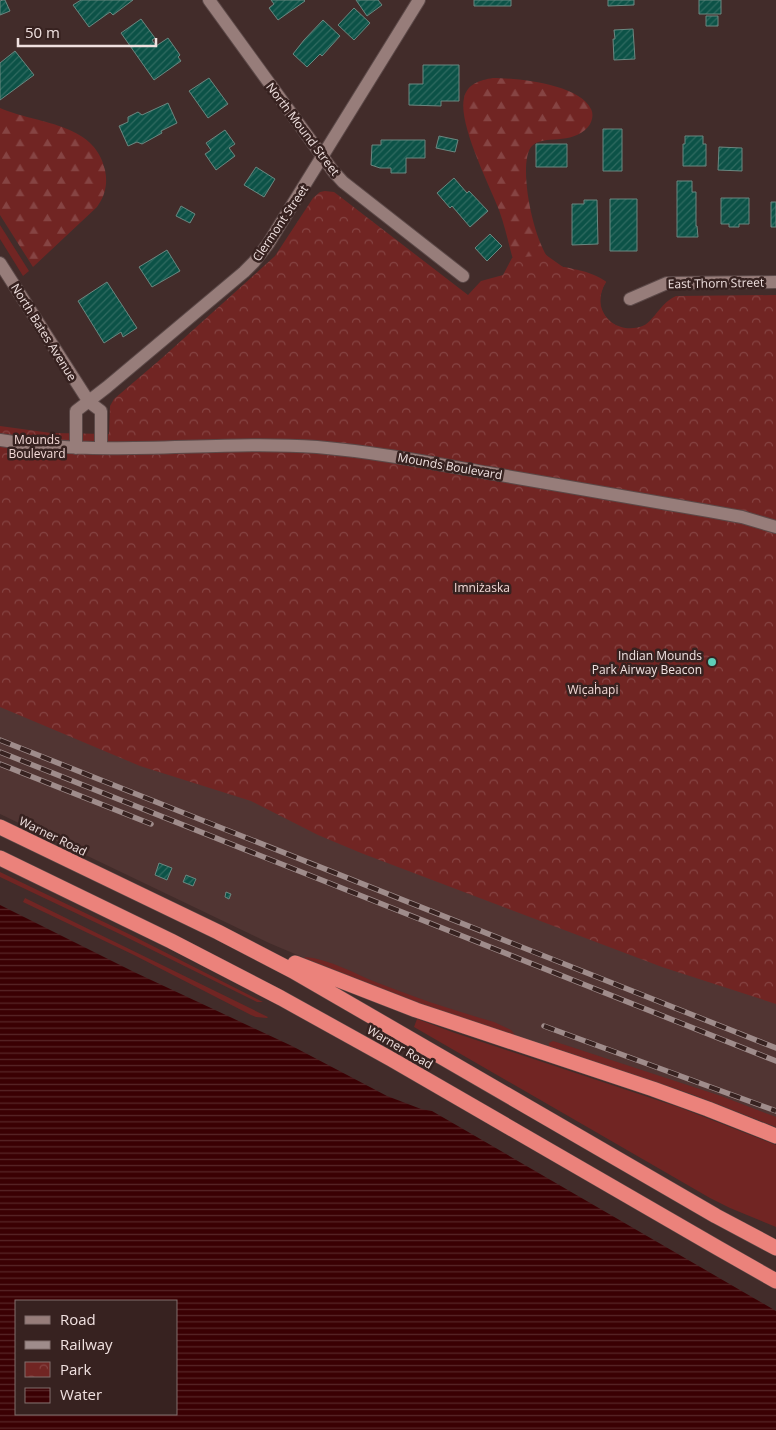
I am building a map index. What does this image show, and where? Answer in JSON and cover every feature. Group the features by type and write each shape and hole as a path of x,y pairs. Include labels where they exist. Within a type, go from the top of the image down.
{"highway":[{"name":"Warner Road","path":"0,827 218,932 293,971 709,1212 776,1248"},
{"name":"Warner Road","path":"0,858 172,940 296,1006 776,1281"},
{"path":"218,932 416,1010 653,1089 776,1136"}],"street":[{"name":"North Mound Street","path":"209,0 322,158 343,182 463,276"},
{"name":"Clermont Street","path":"76,448 76,410 89,402 254,262 322,158 419,0"},
{"name":"North Bates Avenue","path":"0,263 89,402"},
{"name":"East Thorn Street","path":"630,299 667,283 776,282"},
{"path":"89,402 101,410 101,448"},
{"name":"Mounds Boulevard","path":"0,440 27,445 76,448 254,445 355,451 742,517 776,527"}],"shaded area":[{"path":"0,696 776,992 776,1127 694,1095 423,1005 340,973 269,943 0,814"}],"green space":[{"path":"493,78 531,81 561,88 584,100 591,109 591,121 588,127 581,133 566,138 537,143 532,146 528,155 526,170 527,187 534,226 540,243 554,264 589,273 606,282 601,292 600,302 608,319 624,328 645,325 688,369 515,266 504,224 470,138 463,109 464,98 468,89 483,80"},
{"path":"0,108 62,127 77,134 89,142 99,154 105,170 105,190 97,207 33,267 0,215"},
{"name":"Imniżaska","path":"320,192 334,192 468,295 481,281 503,275 512,258 546,255 563,267 605,281 600,298 602,311 613,324 630,329 645,325 662,306 676,296 776,295 776,1004 662,967 361,853 318,835 251,801 140,766 0,707 0,426 51,433 109,434 110,406 114,399 275,256 313,198"},
{"path":"0,225 29,271 23,276 0,239"},
{"path":"0,872 133,936 263,1002 257,1002 0,877"},
{"path":"25,898 268,1017 251,1015 134,955 23,902"},
{"path":"305,957 333,964 407,994 494,1022 511,1030 515,1035 423,1005"},
{"path":"417,1019 681,1108 776,1145 776,1227 710,1198 414,1027"},
{"path":"553,1041 721,1096 776,1117 776,1127 694,1095 549,1046 549,1043"}],"water":[{"path":"0,905 134,972 292,1046 387,1096 421,1109 432,1111 776,1311 776,1430 0,1430"}],"building":[{"path":"5,0 10,11 0,15 0,1"},
{"path":"81,0 133,0 113,15 110,12 89,27 73,5"},
{"path":"271,0 305,1 278,20 269,8 274,4"},
{"path":"356,0 378,0 382,5 367,16"},
{"path":"474,0 511,0 511,6 474,6"},
{"path":"608,0 634,0 634,5 608,6"},
{"path":"699,0 721,0 721,14 699,14"},
{"path":"354,8 370,23 354,40 338,25"},
{"path":"706,16 718,16 718,26 706,26"},
{"path":"141,19 155,38 152,40 156,46 168,38 180,55 178,57 181,61 154,80 121,33"},
{"path":"323,20 340,36 322,56 320,54 307,67 293,54"},
{"path":"633,29 635,59 614,60 614,30"},
{"path":"15,51 34,75 0,100 0,63"},
{"path":"423,65 459,65 459,101 441,101 441,106 409,105 409,84 423,84"},
{"path":"209,78 228,104 208,118 189,91"},
{"path":"168,103 177,123 142,144 137,142 128,146 119,126 128,122 128,117 138,112 142,115"},
{"path":"603,129 622,129 622,171 603,171"},
{"path":"225,130 235,144 229,148 235,156 216,170 205,154 211,150 206,143"},
{"path":"439,136 458,140 455,152 436,148"},
{"path":"685,136 703,136 703,144 706,144 706,166 683,166"},
{"path":"381,140 425,140 425,158 406,158 406,173 391,173 391,168 380,168 371,165 372,145 381,145"},
{"path":"536,144 567,144 567,167 536,167"},
{"path":"719,147 742,148 742,171 718,170"},
{"path":"256,167 275,179 264,197 244,185"},
{"path":"454,178 467,193 469,191 488,211 470,227 452,206 450,208 437,193"},
{"path":"677,181 692,181 692,192 696,192 696,226 698,237 677,237"},
{"path":"721,198 749,198 749,224 729,227 729,224 721,224"},
{"path":"610,199 637,199 637,251 610,251"},
{"path":"584,200 597,200 598,244 572,245 572,204 584,204"},
{"path":"771,202 776,202 776,227 771,227"},
{"path":"181,206 195,214 190,223 176,216"},
{"path":"490,234 502,246 487,261 475,248"},
{"path":"167,250 180,271 152,287 139,267"},
{"path":"107,282 137,328 123,337 121,332 104,343 78,301"},
{"path":"159,863 172,868 167,880 155,875"},
{"path":"186,875 196,879 193,886 183,882"},
{"path":"226,892 231,894 229,899 225,897"}],"railway":[{"path":"0,740 776,1048"},
{"path":"0,752 776,1061"},
{"path":"0,764 151,824"},
{"path":"544,1026 776,1111"}],"place":[{"name":"Indian Mounds Park Airway Beacon","path":"712,662"}],"park label":[{"name":"Wic̣aḣapi","path":"593,689"}]}
